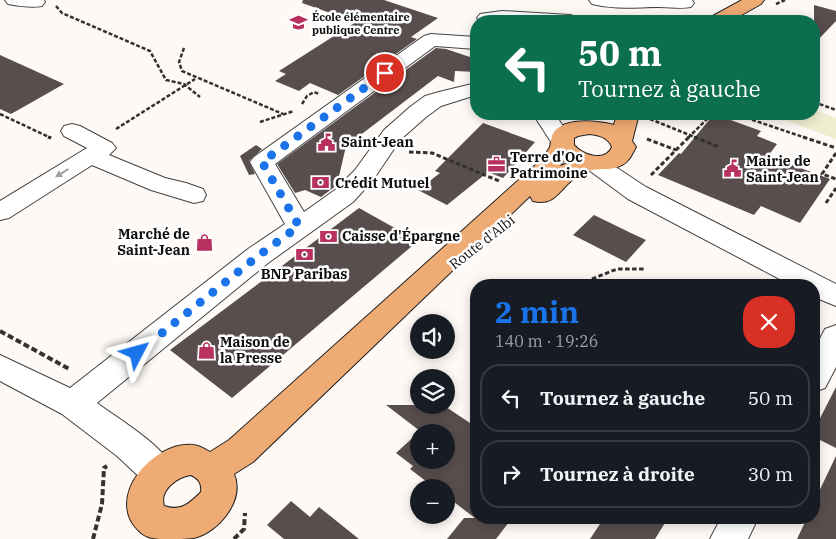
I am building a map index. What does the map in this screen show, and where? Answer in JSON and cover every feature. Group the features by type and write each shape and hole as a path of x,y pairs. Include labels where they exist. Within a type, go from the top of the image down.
{"main road":[{"path":"729,15 755,0"},
{"path":"591,163 569,155 562,143 566,133 586,127 598,120"},
{"path":"586,127 609,131 628,144 636,120"},
{"name":"Route d'Albi","path":"212,469 241,451 549,165 562,143"},
{"name":"Route d'Albi","path":"376,326 546,192 567,172 591,163 613,160 628,144"},
{"path":"187,461 204,463 212,469 218,477 220,487 218,498 212,509 202,518 191,524 148,530 148,515 145,505 146,494 150,482 158,473 169,466 187,461"}],"street":[{"path":"14,0 43,1"},
{"path":"476,0 484,15"},
{"path":"598,0 636,4 658,2 685,3"},
{"path":"299,226 262,162 431,40 470,43"},
{"path":"73,404 258,256 344,196 364,175 392,136 433,101 470,90"},
{"path":"548,120 562,143"},
{"path":"571,120 586,127"},
{"path":"72,131 102,145 160,185 176,188 194,195"},
{"path":"628,144 635,178 678,214"},
{"path":"0,212 102,145"},
{"path":"591,163 637,193 803,279"},
{"path":"820,288 836,296"},
{"path":"820,368 836,337"},
{"path":"0,368 73,404 129,446 158,473"},
{"path":"729,539 737,524"}],"path":[{"path":"43,1 62,13 150,51 166,80 186,85 200,97"},
{"path":"184,48 179,62 182,71 283,114"},
{"path":"0,114 102,145 196,78"},
{"path":"820,104 836,110"},
{"path":"648,120 719,147"},
{"path":"646,180 706,120"},
{"path":"753,120 836,148"},
{"path":"628,144 676,150"},
{"path":"382,149 396,153 416,151 432,153 505,183"},
{"path":"836,153 822,174 836,179"},
{"path":"826,203 836,188"},
{"path":"592,279 617,269 644,269"},
{"path":"93,539 100,521 104,488 104,468"},
{"path":"234,539 244,529"}],"green space":[{"path":"820,112 836,118 836,139 784,120 820,120"}],"building":[{"path":"303,0 384,0 438,18 411,37 417,39 338,95 310,83 299,91 275,81 286,74 279,71 356,22 302,3"},
{"path":"814,5 836,11 836,21 820,38 820,15 814,15"},
{"path":"436,48 446,49 470,57 470,72 455,71 454,82 438,76 346,146 337,185 321,197 305,190 295,193 277,164"},
{"path":"0,55 64,84 11,114 0,109"},
{"name":"Mairie de Saint-Jean","path":"709,120 731,120 761,131 757,136 777,144 768,156 830,179 800,223 761,206 754,215 658,175 679,153 681,154"},
{"path":"483,123 535,142 503,178 488,172 447,205 418,190 440,173 435,171"},
{"path":"256,145 262,149 249,161 255,174 249,175 240,156"},
{"path":"359,208 418,241 232,398 170,350"},
{"path":"594,215 646,240 626,262 573,235"},
{"path":"836,387 836,448 820,440 820,418"},
{"path":"386,405 410,405 410,414 455,413 470,423 470,514 455,503 455,479 423,479 410,469 455,469 455,424 411,424"},
{"path":"410,440 410,464 396,453"},
{"path":"836,456 836,539 797,539 804,524 820,524 820,489"},
{"path":"291,501 310,517 319,507 359,539 284,539 267,525"},
{"path":"464,518 470,518 470,524 507,524 496,539 447,539"},
{"path":"600,524 664,524 655,539 590,539"}],"place":[{"name":"École élémentaire publique Centre","path":"298,23"},
{"name":"Saint-Jean","path":"327,142"},
{"name":"Terre d'Oc Patrimoine","path":"496,165"},
{"name":"Mairie de Saint-Jean","path":"732,169"},
{"name":"Crédit Mutuel","path":"321,183"},
{"name":"Caisse d'Épargne","path":"328,236"},
{"name":"Marché de Saint-Jean","path":"204,242"},
{"name":"BNP Paribas","path":"304,254"},
{"name":"Maison de la Presse","path":"206,350"}],"route":[{"path":"137,353 258,256 299,226 262,162 385,73"}]}
